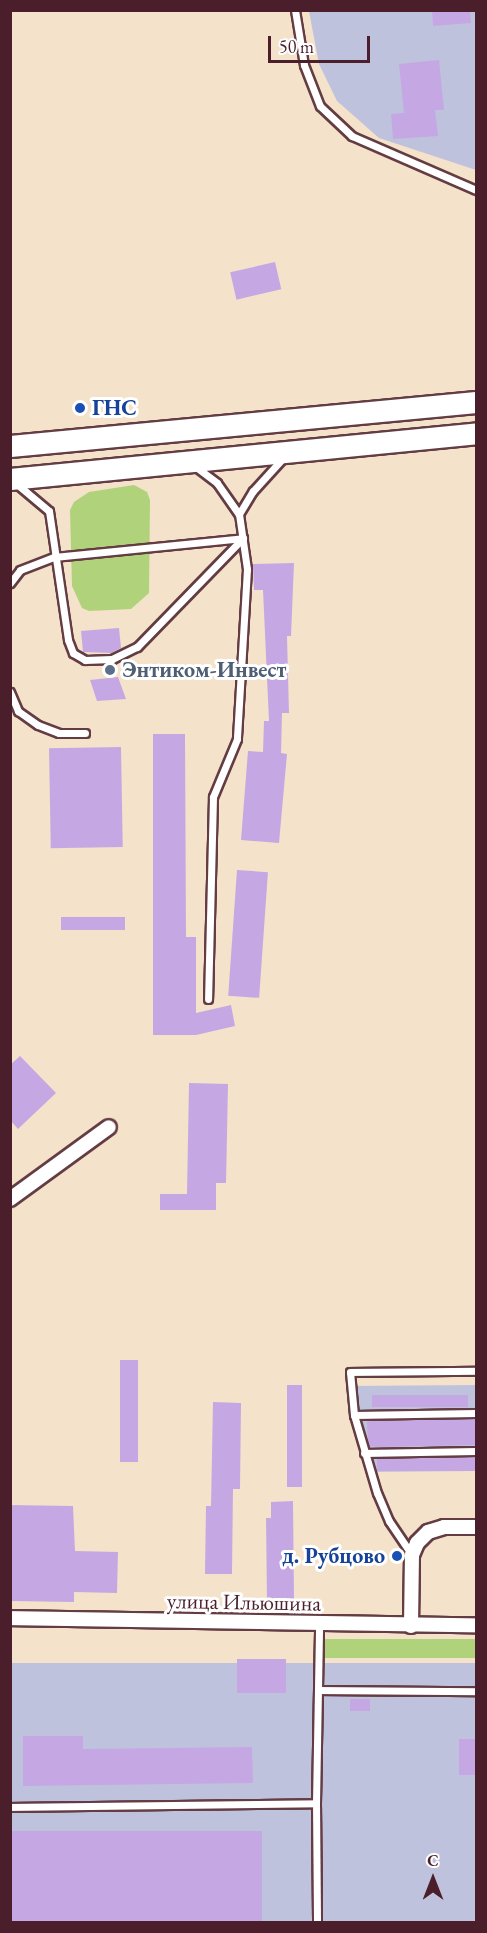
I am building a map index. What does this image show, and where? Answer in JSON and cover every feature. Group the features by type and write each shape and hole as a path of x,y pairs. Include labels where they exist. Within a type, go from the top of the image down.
{"main road":[{"path":"10,446 477,402"},
{"path":"10,480 477,433"}],"street":[{"path":"10,1199 109,1127"},
{"path":"411,1626 412,1555 428,1532 477,1527"},
{"name":"улица Ильюшина","path":"10,1618 411,1626 477,1625"}],"lane":[{"path":"295,10 304,65 320,106 352,136 477,190"},
{"path":"239,514 267,474 290,452"},
{"path":"184,462 217,483 239,514 243,538 247,606 237,739 213,797 208,999"},
{"path":"10,480 34,495 49,511 54,557 73,653 85,660 112,660 137,647 243,538"},
{"path":"10,570 20,570 54,557 243,538"},
{"path":"10,583 20,570"},
{"path":"10,692 18,711 38,725 59,733 85,733"},
{"path":"412,1555 389,1521 364,1453 354,1415 350,1372 477,1371"},
{"path":"354,1415 477,1413"},
{"path":"364,1453 477,1451"},
{"path":"317,1923 316,1803 319,1624"},
{"path":"318,1690 477,1691"},
{"path":"10,1807 316,1803"}],"shaded area":[{"path":"309,11 476,11 476,170 379,138 337,101 319,64"},
{"path":"476,1385 476,1471 366,1472 346,1386"},
{"path":"10,1663 476,1663 476,1922 10,1922"}],"green space":[{"path":"134,485 147,492 150,500 149,593 131,609 89,611 82,608 72,586 70,510 74,502 89,492"},
{"path":"321,1639 476,1639 476,1658 321,1658"}],"building":[{"path":"432,10 470,10 471,23 433,26"},
{"path":"439,60 444,110 435,110 438,136 393,139 391,114 404,113 399,64"},
{"path":"275,262 281,289 236,300 230,272"},
{"path":"294,563 291,636 287,636 289,713 282,713 281,753 287,754 279,843 241,840 248,751 263,752 264,721 269,721 263,590 254,590 253,564"},
{"path":"119,628 121,648 111,653 83,652 81,631"},
{"path":"118,677 126,699 97,701 90,680"},
{"path":"153,734 185,734 186,937 196,937 196,1013 231,1005 235,1026 196,1035 153,1035"},
{"path":"121,747 123,847 51,848 49,748"},
{"path":"237,870 268,872 259,998 228,996"},
{"path":"61,917 125,917 125,930 61,930"},
{"path":"20,1056 56,1093 18,1129 10,1120 10,1065"},
{"path":"189,1083 228,1084 226,1183 216,1183 216,1210 160,1210 160,1194 187,1194"},
{"path":"120,1360 138,1360 138,1462 120,1462"},
{"path":"287,1385 302,1385 302,1487 287,1487"},
{"path":"372,1395 468,1395 468,1407 372,1407"},
{"path":"213,1402 241,1403 240,1489 233,1489 232,1574 205,1574 206,1506 211,1506"},
{"path":"477,1419 477,1445 377,1447 369,1446 368,1442 367,1422 372,1420"},
{"path":"377,1457 476,1457 476,1471 377,1471"},
{"path":"293,1501 294,1599 267,1600 266,1518 271,1518 271,1502"},
{"path":"10,1505 73,1506 75,1551 118,1552 117,1593 74,1592 74,1602 10,1601"},
{"path":"237,1659 286,1659 286,1693 237,1693"},
{"path":"350,1699 370,1699 370,1711 350,1711"},
{"path":"23,1736 83,1736 83,1749 252,1747 253,1783 23,1786"},
{"path":"459,1739 476,1739 476,1775 459,1775"},
{"path":"10,1831 262,1831 262,1922 10,1922"}],"place":[{"name":"ГНС","path":"80,408"},
{"name":"Энтиком-Инвест","path":"110,670"},
{"name":"д. Рубцово","path":"397,1556"}]}
